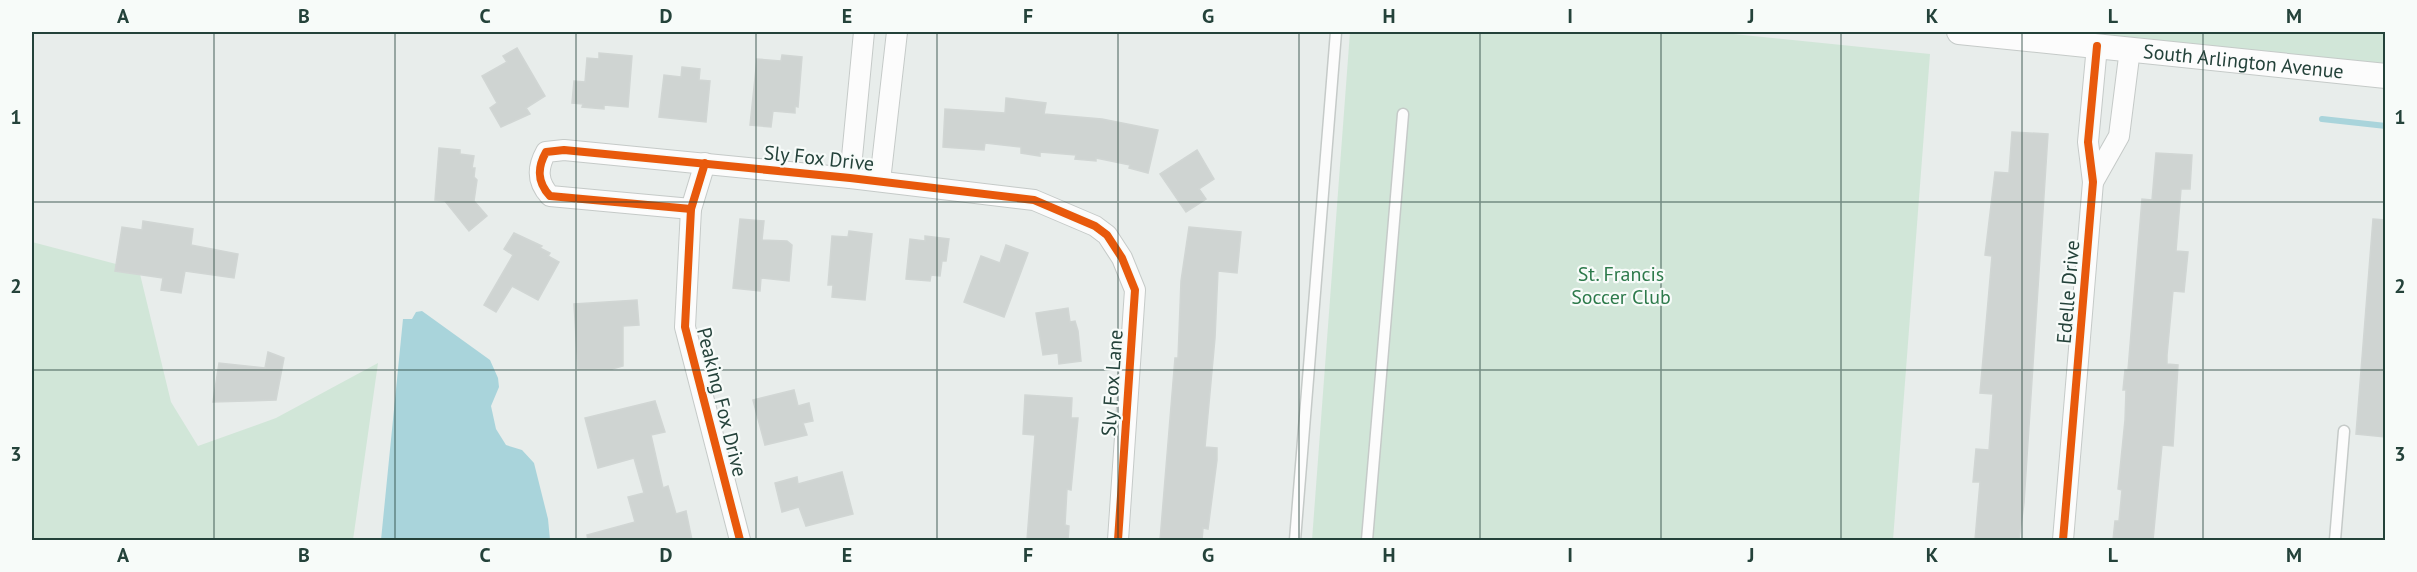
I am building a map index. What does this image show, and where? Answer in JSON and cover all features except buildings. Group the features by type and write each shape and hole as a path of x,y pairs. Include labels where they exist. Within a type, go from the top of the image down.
{"street":[{"path":"850,178 864,32"},
{"path":"880,181 897,32"},
{"name":"South Arlington Avenue","path":"1959,32 2385,76"},
{"name":"Edelle Drive","path":"2063,540 2093,182 2088,142 2097,46"},
{"path":"2093,182 2119,136 2130,49"},
{"name":"Sly Fox Drive","path":"691,209 550,196 539,177 539,164 546,152 564,150 880,181 1034,200 1095,226 1107,235"},
{"name":"Peaking Fox Drive","path":"705,163 691,209 685,327 740,540"},
{"name":"Sly Fox Lane","path":"1107,235 1122,258 1135,290 1118,540"}],"lane":[{"path":"1295,540 1336,32"},
{"path":"1367,540 1403,114"},
{"path":"2335,540 2344,431"}],"green space":[{"name":"St. Francis Soccer Club","path":"1350,32 1714,32 1930,54 1893,540 1312,540"},
{"path":"2034,32 2385,32 2385,65"},
{"path":"32,242 139,270 171,402 198,446 276,418 378,363 353,540 32,540"}],"water":[{"path":"422,311 490,360 498,378 499,387 491,406 496,429 506,445 522,450 534,463 548,519 550,540 381,540 403,319 412,319 416,312"}],"waterway":[{"path":"2322,119 2386,126"}],"cycle path":[{"path":"2063,540 2093,182 2088,142 2097,46"},
{"path":"691,209 550,196 541,180 541,164 546,152 564,150 850,178 1034,200 1095,226 1107,235 1122,258 1135,290 1118,540"},
{"path":"705,163 691,209 685,327 740,540"}]}
